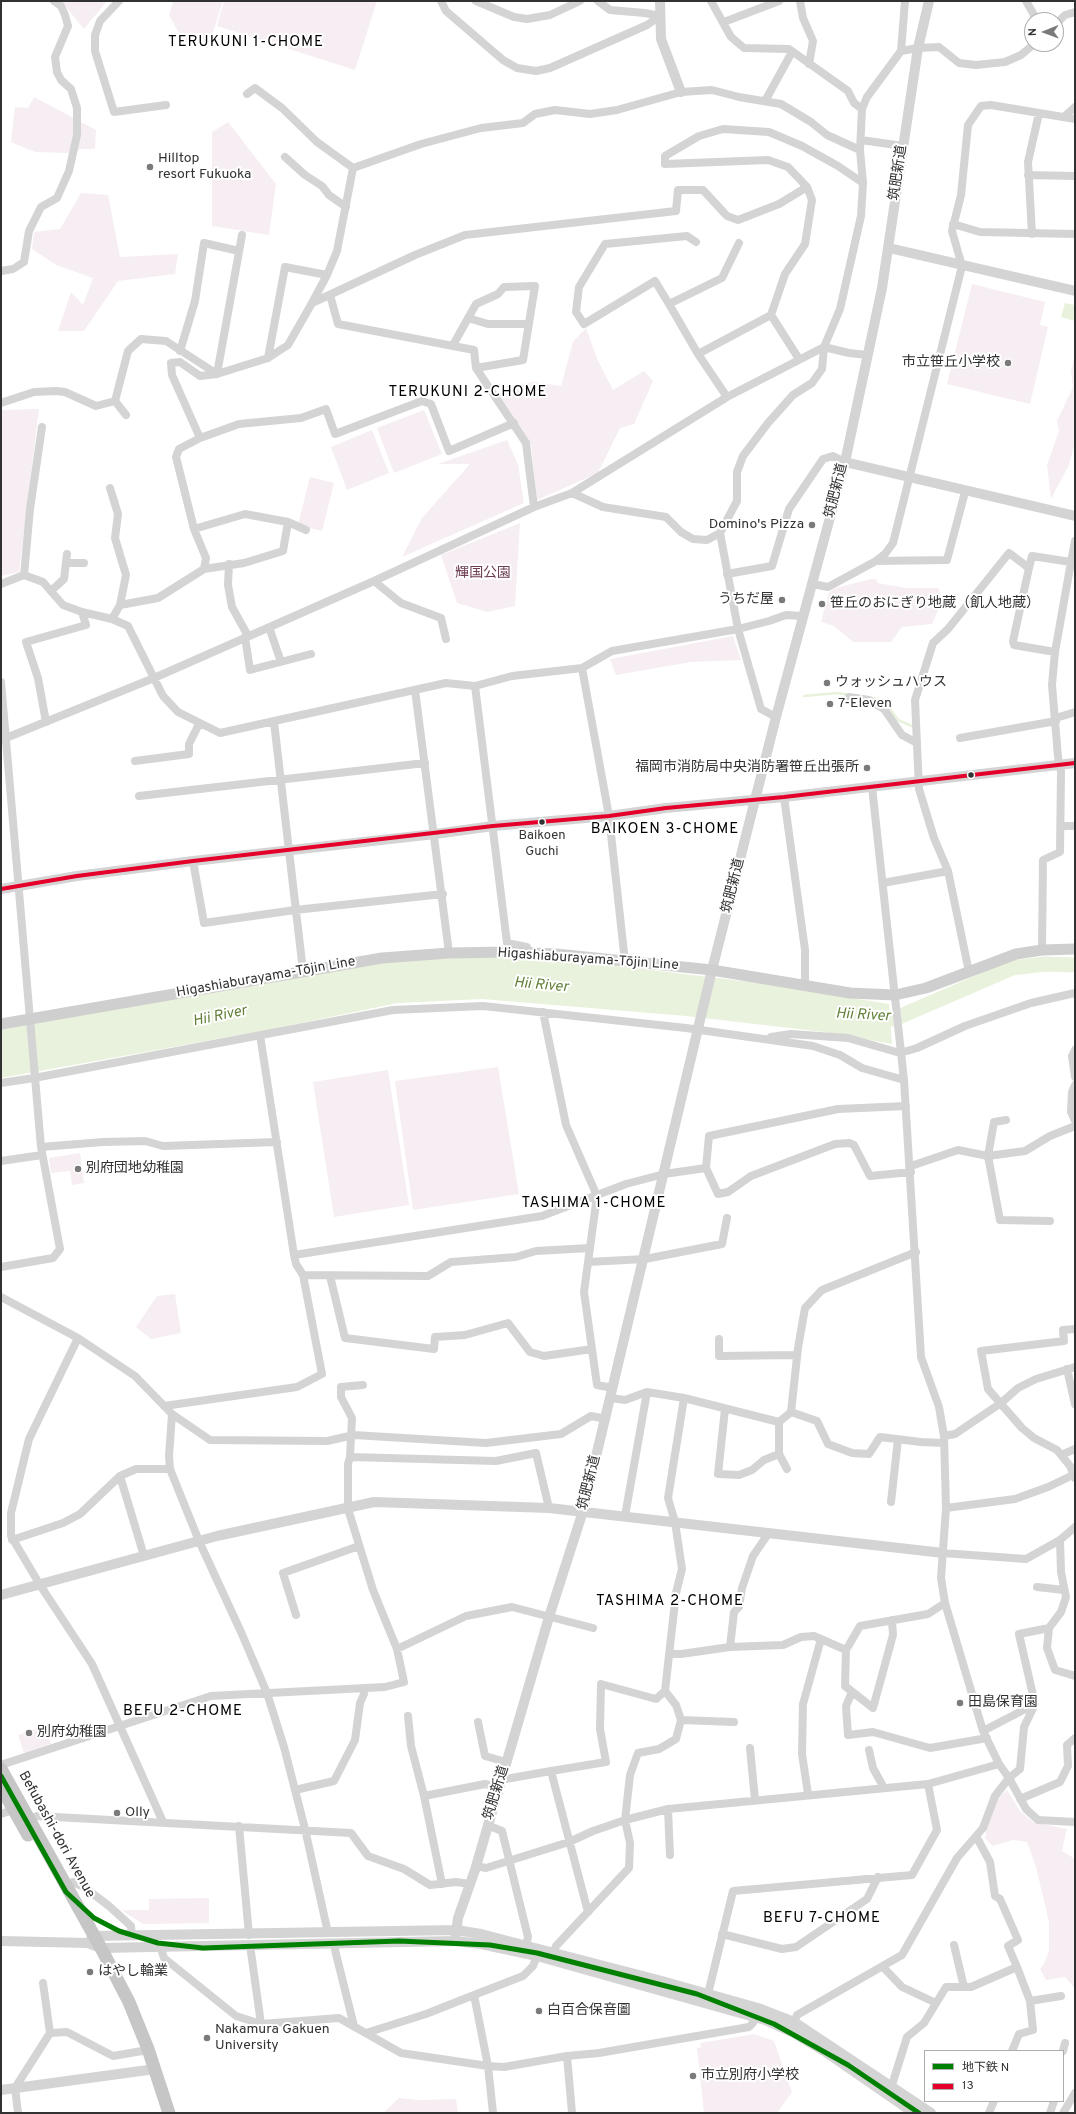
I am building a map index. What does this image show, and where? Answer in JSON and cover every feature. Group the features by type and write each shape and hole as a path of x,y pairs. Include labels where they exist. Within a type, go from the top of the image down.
{"highway":[{"name":"Befubashi-dori Avenue","path":"1,1769 65,1884 123,2005 142,2051 162,2113"},
{"name":"Befubashi-dori Avenue","path":"1,1787 7,1812 91,1939 101,1948 129,2002 148,2049 169,2113"}],"main road":[{"name":"Higashiaburayama-Tōjin Line","path":"1,1024 382,958 449,953 529,953 625,962 711,972 896,999 1016,954 1042,950 1075,949"}],"street":[{"path":"1,271 13,269 24,262 29,231 41,207 57,198 68,171 77,135 76,108 70,89 61,80 57,72 55,57 68,26 65,15 60,6 54,1"},
{"path":"119,1 100,21 95,35 95,51 114,112 166,105"},
{"path":"441,1 446,11 503,60 517,68 536,71 557,65 647,25 660,16"},
{"path":"476,1 514,18 527,20 550,15 580,1"},
{"path":"598,1 610,10 660,16"},
{"path":"660,1 661,38 681,92"},
{"path":"711,1 731,37 744,48 789,49 848,91 854,103 862,109"},
{"path":"724,22 779,1"},
{"path":"800,1 803,18 813,41 809,64"},
{"path":"572,493 603,507 666,517 681,532 693,539 707,540 720,533 737,501 737,472 743,456 768,423 793,395 812,383 822,369 824,347 840,309 861,216 863,184 860,150 862,109 867,97 901,51 905,1"},
{"name":"筑肥新道","path":"455,1941 458,1918 476,1866 549,1617 583,1511 645,1259 699,1030 711,972 776,718 845,462 882,288 918,48 929,1"},
{"path":"1026,1 1032,12"},
{"path":"1064,16 1075,12"},
{"path":"901,51 918,48 939,47 959,63 976,64 1004,62 1025,52"},
{"path":"765,102 792,52"},
{"path":"247,94 255,88 282,108 317,142 353,168"},
{"path":"353,168 420,144 481,128 523,123 535,114 555,110 590,114 617,110 681,92 712,90 765,102 781,104 812,122 827,135 860,150"},
{"path":"813,584 828,587 876,561 885,554 893,543 962,266 952,231 961,195 968,125 981,106 991,105 1075,119"},
{"path":"1064,117 1075,107"},
{"path":"1032,234 1028,162 1039,113"},
{"path":"698,354 771,315 785,274 804,244 812,200 806,187 788,167 768,160 665,164 665,156 700,136 724,129 768,132 802,146 838,166 863,184"},
{"path":"861,140 903,146"},
{"path":"285,157 305,175 322,186 329,195 346,207"},
{"path":"200,438 172,374 171,363 180,362 200,376 216,374 268,358 288,345 327,274 337,250 353,168"},
{"path":"1028,175 1075,176"},
{"path":"312,303 415,255 465,235 676,211 678,190 703,190 727,216 738,220 779,204 806,187"},
{"path":"953,224 980,232 1075,234"},
{"path":"216,374 242,235"},
{"path":"696,242 687,236 605,244 579,286 576,312 584,324 656,281 698,354 727,397"},
{"path":"180,351 195,301 204,243 239,251"},
{"path":"669,304 722,278 739,243"},
{"path":"889,248 962,266 1072,288"},
{"path":"268,358 285,267 327,274"},
{"path":"453,345 476,304 498,294 504,287 535,286 523,360 476,368"},
{"path":"330,295 338,324 474,350 476,368 526,443 534,507"},
{"path":"771,315 799,359"},
{"path":"468,318 488,324 529,324"},
{"path":"115,401 128,351 141,338 166,341 216,374"},
{"path":"3,739 154,678 374,581 534,507 572,493 727,397 824,347 849,353 867,355"},
{"path":"1,403 34,392 56,391 65,392 96,406 115,401"},
{"path":"115,401 126,415"},
{"path":"204,568 206,558 194,529 176,457 179,449 200,438 239,424 301,418 326,409 335,434 422,401 431,404 449,451 514,423"},
{"path":"24,575 30,509 42,427"},
{"path":"727,574 772,566 789,509 824,459 833,456 845,462 965,492 1075,516"},
{"path":"110,488 118,514 115,538 126,575 120,605 112,619"},
{"path":"876,561 947,560 965,492"},
{"path":"194,529 245,514 288,522 306,530"},
{"path":"120,605 158,598 204,568 244,563 283,551 288,522"},
{"path":"720,533 738,629 761,709 776,718"},
{"path":"1042,950 1043,860 1060,852 1061,826 1062,772 1052,684 1055,652 1075,541"},
{"path":"969,972 948,871 934,838 918,781 916,700 933,643 948,629 1009,553 1029,568"},
{"path":"51,591 64,579 67,554"},
{"path":"1055,652 1014,645 1012,641 1032,556 1071,562"},
{"path":"66,563 84,563"},
{"path":"229,564 228,584 232,606 246,637 250,670 311,654"},
{"path":"1,584 24,575 42,582 64,605 82,612 112,619 128,626 163,696 178,712 199,724 220,733 446,683 475,686 512,676 582,668 612,651 738,629 786,615 803,616"},
{"path":"374,581 401,602 441,618 446,639"},
{"path":"46,722 38,678 26,642 86,625 82,612"},
{"path":"269,627 281,662"},
{"path":"582,668 610,816 625,962"},
{"path":"1,682 3,739 18,886 41,1151 60,1249 54,1258 1,1267"},
{"path":"475,686 507,942 527,947 529,953"},
{"path":"415,690 435,834 449,953"},
{"path":"849,697 869,700 884,709 902,735 917,743"},
{"path":"960,738 1056,720 1075,712"},
{"path":"274,722 279,780 303,972"},
{"path":"135,761 189,754 189,744 199,724"},
{"path":"139,796 425,763"},
{"path":"1,889 77,876 193,861 435,834 493,826 610,816 756,798 784,797 1075,763"},
{"path":"872,787 904,1080 911,1169 921,1357 939,1407 944,1439 946,1508 941,1578 945,1604 985,1734 999,1764 1026,1809 1038,1820 1075,1822"},
{"path":"784,797 806,950 805,986"},
{"path":"1061,826 1075,826"},
{"path":"193,861 204,923 295,910 442,894"},
{"path":"883,883 948,871"},
{"path":"760,1039 791,1034 826,1035 848,1038 900,1050 917,1048 972,1023 1031,1003 1074,994"},
{"path":"1,1082 393,1010 482,1006 699,1030 813,1046 840,1055 862,1068 904,1080"},
{"path":"543,1012 566,1125 597,1196 584,1292 597,1385 625,1400 647,1392 684,1398 779,1422"},
{"path":"164,1406 297,1387 322,1374 303,1275 296,1264 294,1255 260,1035"},
{"path":"1075,1050 1072,1056 1075,1077"},
{"path":"1075,1085 1072,1092 1071,1112 1075,1121"},
{"path":"906,1106 838,1109 709,1136 706,1168 718,1194 728,1192 751,1176 835,1144 849,1143 854,1145 870,1176 911,1169 958,1150 988,1156 1025,1151 1050,1136 1075,1126"},
{"path":"1006,1120 994,1122 988,1156 1000,1220 1050,1221"},
{"path":"1,1161 41,1151 103,1142 145,1141 163,1146 277,1142"},
{"path":"294,1255 542,1216 626,1184 664,1174 706,1168"},
{"path":"588,1262 645,1259 722,1244 727,1218"},
{"path":"303,1275 428,1276 451,1262 516,1257 536,1251 590,1248"},
{"path":"779,1422 791,1412 797,1355 805,1308 822,1290 916,1252"},
{"path":"330,1276 345,1338 434,1349 435,1337 465,1335 508,1323 530,1352 544,1356 592,1349"},
{"path":"1,1297 78,1338 135,1376 172,1414 210,1440 326,1441 350,1436 486,1443 561,1434 591,1416 606,1419"},
{"path":"946,1508 1015,1499 1074,1477 1070,1466 1057,1450 1034,1438 1022,1428 988,1389 981,1351 1064,1341 1063,1330 1075,1329"},
{"path":"78,1338 29,1439 11,1514 12,1540 92,1664 163,1822"},
{"path":"719,1339 720,1356 797,1355"},
{"path":"791,1412 817,1421 828,1444 852,1453 869,1454 880,1437 898,1439 944,1439 955,1434 1001,1403 1018,1388 1030,1382 1075,1366"},
{"path":"1066,1369 1075,1404"},
{"path":"1,1765 211,1696 364,1688 404,1682 397,1649 373,1590 348,1509 348,1464 350,1457 352,1418 341,1397 341,1387 363,1385"},
{"path":"625,1516 647,1392"},
{"path":"424,1796 485,1784 499,1784 551,1771 606,1762 600,1729 601,1684 656,1699 665,1691 676,1593 682,1569 675,1522 668,1498 684,1398"},
{"path":"725,1409 718,1474 739,1475 752,1470 764,1460 779,1454"},
{"path":"172,1414 169,1456 170,1469 199,1541 242,1632 267,1693 305,1829 328,1933"},
{"path":"779,1422 779,1454 787,1469"},
{"path":"891,1502 898,1439"},
{"path":"1061,1455 1075,1449"},
{"path":"350,1457 496,1461 536,1453 549,1508"},
{"path":"12,1540 63,1523 80,1514 120,1476 136,1468 170,1469"},
{"path":"120,1476 144,1556"},
{"path":"1,1595 199,1541 374,1502 549,1508 943,1553 1026,1559 1060,1540 1075,1527"},
{"path":"730,1647 734,1612 739,1607 742,1588 753,1556 768,1534"},
{"path":"1060,1540 1061,1572 1066,1597 1060,1612 1049,1628 1047,1648 1055,1670 1075,1676"},
{"path":"296,1615 283,1574 359,1546"},
{"path":"1037,1587 1064,1590"},
{"path":"892,1620 893,1635 874,1708 845,1686 846,1650 860,1626 892,1620 928,1614 945,1604"},
{"path":"397,1649 466,1616 512,1607 593,1628"},
{"path":"794,2022 797,2015 902,1955 957,1858 983,1828 994,1796 1006,1775 1020,1769 1024,1727 1036,1704 1019,1634 1049,1628"},
{"path":"669,1654 681,1654 730,1647 783,1645 801,1637 814,1636 846,1650"},
{"path":"808,1794 802,1754 803,1704 822,1639"},
{"path":"295,1790 334,1781 355,1740 360,1703 364,1694 364,1688"},
{"path":"554,1952 556,1946 628,1868 630,1843 625,1820 630,1775 638,1753 659,1749 676,1739 681,1720 676,1705 665,1691"},
{"path":"852,1692 846,1706 848,1735 873,1732 930,1748 985,1734 1036,1704"},
{"path":"408,1716 412,1746 442,1884"},
{"path":"681,1720 734,1722"},
{"path":"478,1722 484,1756 506,1762"},
{"path":"1020,1799 1060,1782 1068,1766 1066,1745 1075,1738"},
{"path":"750,1748 756,1800"},
{"path":"869,1750 873,1768 884,1788"},
{"path":"476,1866 486,1868 570,1842 593,1831 625,1820 668,1809 808,1794 928,1784 999,1764"},
{"path":"551,1771 588,1912"},
{"path":"708,1994 733,1891 912,1875 937,1830 928,1784"},
{"path":"668,1809 670,1855"},
{"path":"7,1812 29,1819 37,1816 305,1829 351,1833 368,1856 404,1869 430,1885 456,1882 470,1884"},
{"path":"240,1826 250,1940 261,2024"},
{"path":"487,1826 502,1831 528,1937 526,1945"},
{"path":"976,1836 990,1862 995,1896 1000,1899 1018,1940 1008,1946 1030,2001 1032,2030 1019,2034 1012,2050"},
{"path":"722,1934 782,1949 796,1947 867,1899 878,1878"},
{"path":"65,1884 73,1882 84,1887 109,1906 131,1926 132,1936"},
{"path":"101,1948 250,1940 328,1933 456,1930 554,1952 708,1994 757,2012 800,2036 914,2113"},
{"path":"1,1941 91,1939 132,1936 335,1943 455,1941 481,1944 537,1956 794,2022 892,2085 931,2113"},
{"path":"335,1943 335,1950 354,2026"},
{"path":"160,1945 164,1958 236,2016 261,2024 339,2018 401,2053 488,2066 504,2067 567,2056 599,2053 748,2027 757,2012"},
{"path":"954,1945 964,1987"},
{"path":"366,2033 426,2014 523,1976 533,1966 537,1956"},
{"path":"883,1967 902,1987 936,2003"},
{"path":"892,2085 907,2037 924,2023 946,1986 971,1987 1017,1967"},
{"path":"18,2113 15,2088 50,2033 43,1982"},
{"path":"474,1995 488,2066 493,2113"},
{"path":"1030,2001 1061,1996"},
{"path":"50,2033 67,2032 113,2056 142,2051"},
{"path":"1063,2050 1065,2043"},
{"path":"567,2056 572,2113"},
{"path":"1,2090 148,2070"},
{"path":"1063,2113 1075,2093"},
{"path":"989,2113 994,2102"},
{"path":"1050,2113 1054,2102"}],"green space":[{"path":"61,1 107,1 84,29"},
{"path":"173,1 223,1 208,48 183,41 169,15"},
{"path":"224,1 377,1 355,70 217,26"},
{"path":"34,97 96,130 95,149 81,149 68,153 35,152 11,142 15,107 28,108"},
{"path":"228,122 276,184 269,235 212,226 212,132"},
{"path":"81,193 108,195 120,257 178,254 175,274 118,281 84,331 58,331 71,292 83,305 93,278 56,265 32,249 34,232 60,229"},
{"path":"972,284 1045,302 1040,325 1048,327 1030,404 947,384"},
{"path":"586,328 598,361 613,390 644,371 653,381 634,424 620,428 598,473 537,500 531,444 498,395 506,386 534,382 561,386 573,342"},
{"path":"1075,352 1075,442 1069,465 1051,499 1047,465 1059,431 1057,421 1073,387 1071,372"},
{"path":"39,409 19,572 1,576 1,410"},
{"path":"424,410 442,454 394,473 377,428"},
{"path":"372,430 389,473 347,490 331,447"},
{"path":"507,440 518,464 524,503 402,557 422,518 470,464 438,464"},
{"path":"310,477 334,483 322,531 298,525"},
{"name":"輝国公園","path":"520,523 515,606 487,612 457,603 441,555"},
{"path":"876,579 878,583 906,588 938,588 943,599 932,624 902,627 891,642 853,642 834,626 821,622 829,592 836,588"},
{"path":"733,636 741,660 691,662 616,675 610,659"},
{"path":"498,1067 519,1194 413,1210 395,1081"},
{"path":"388,1070 409,1205 334,1217 313,1082"},
{"path":"80,1153 84,1183 72,1185 70,1171 51,1173 49,1158"},
{"path":"175,1294 181,1333 151,1339 136,1327 157,1296"},
{"path":"44,1726 51,1744 24,1753 18,1735"},
{"path":"1007,1790 1020,1811 1033,1822 1067,1829 1062,1851 1075,1859 1075,1989 1065,1977 1046,1980 1040,1969 1045,1962 1049,1950 1049,1922 1036,1867 1027,1842 1013,1840 992,1846 985,1838 987,1825 997,1799"},
{"path":"209,1898 209,1923 143,1924 121,1910 149,1910 149,1899"},
{"path":"754,2034 774,2041 792,2092 777,2113 704,2113 697,2048 701,2048 700,2043"},
{"path":"399,2098 419,2100 456,2099 458,2113 383,2113"}],"water":[{"path":"1065,303 1075,305 1075,321 1061,317"},
{"path":"517,957 593,963 759,983 889,1004 892,1044 824,1032 686,1016 482,999 398,1003 267,1030 1,1078 1,1028 412,959"}],"waterway":[{"path":"804,696 838,693 849,695"},
{"path":"872,698 878,699 888,706 898,720 914,727"},
{"name":"Hii River","path":"871,1018 894,1019 1012,968 1045,964 1075,965"}],"metro line":[{"name":"N","path":"1,1776 66,1892 94,1918 119,1931 158,1943 203,1948 399,1941 490,1945 537,1953 697,1994 774,2024 848,2065 919,2113"}],"transit line":[{"name":"13","path":"1,889 77,876 193,861 493,826 609,816 666,808 784,797 1075,763"}],"place":[{"name":"Hilltop resort Fukuoka","path":"150,167"},
{"name":"市立笹丘小学校","path":"1008,363"},
{"name":"Domino's Pizza","path":"812,525"},
{"name":"うちだ屋","path":"782,600"},
{"name":"笹丘のおにぎり地蔵（飢人地蔵）","path":"822,604"},
{"name":"ウォッシュハウス","path":"827,683"},
{"name":"7-Eleven","path":"830,704"},
{"name":"福岡市消防局中央消防署笹丘出張所","path":"867,768"},
{"name":"Baikoen Guchi","path":"542,822"},
{"name":"別府団地幼稚園","path":"78,1169"},
{"name":"田島保育園","path":"960,1703"},
{"name":"別府幼稚園","path":"29,1733"},
{"name":"Olly","path":"117,1813"},
{"name":"はやし輪業","path":"90,1972"},
{"name":"白百合保音圖","path":"539,2011"},
{"name":"Nakamura Gakuen University","path":"207,2038"},
{"name":"市立別府小学校","path":"693,2076"}],"district":[{"name":"TERUKUNI 1-CHOME","path":"246,43"},
{"name":"TERUKUNI 2-CHOME","path":"468,393"},
{"name":"BAIKOEN 3-CHOME","path":"665,830"},
{"name":"TASHIMA 1-CHOME","path":"594,1204"},
{"name":"TASHIMA 2-CHOME","path":"670,1602"},
{"name":"BEFU 2-CHOME","path":"183,1712"},
{"name":"BEFU 7-CHOME","path":"822,1919"}]}
